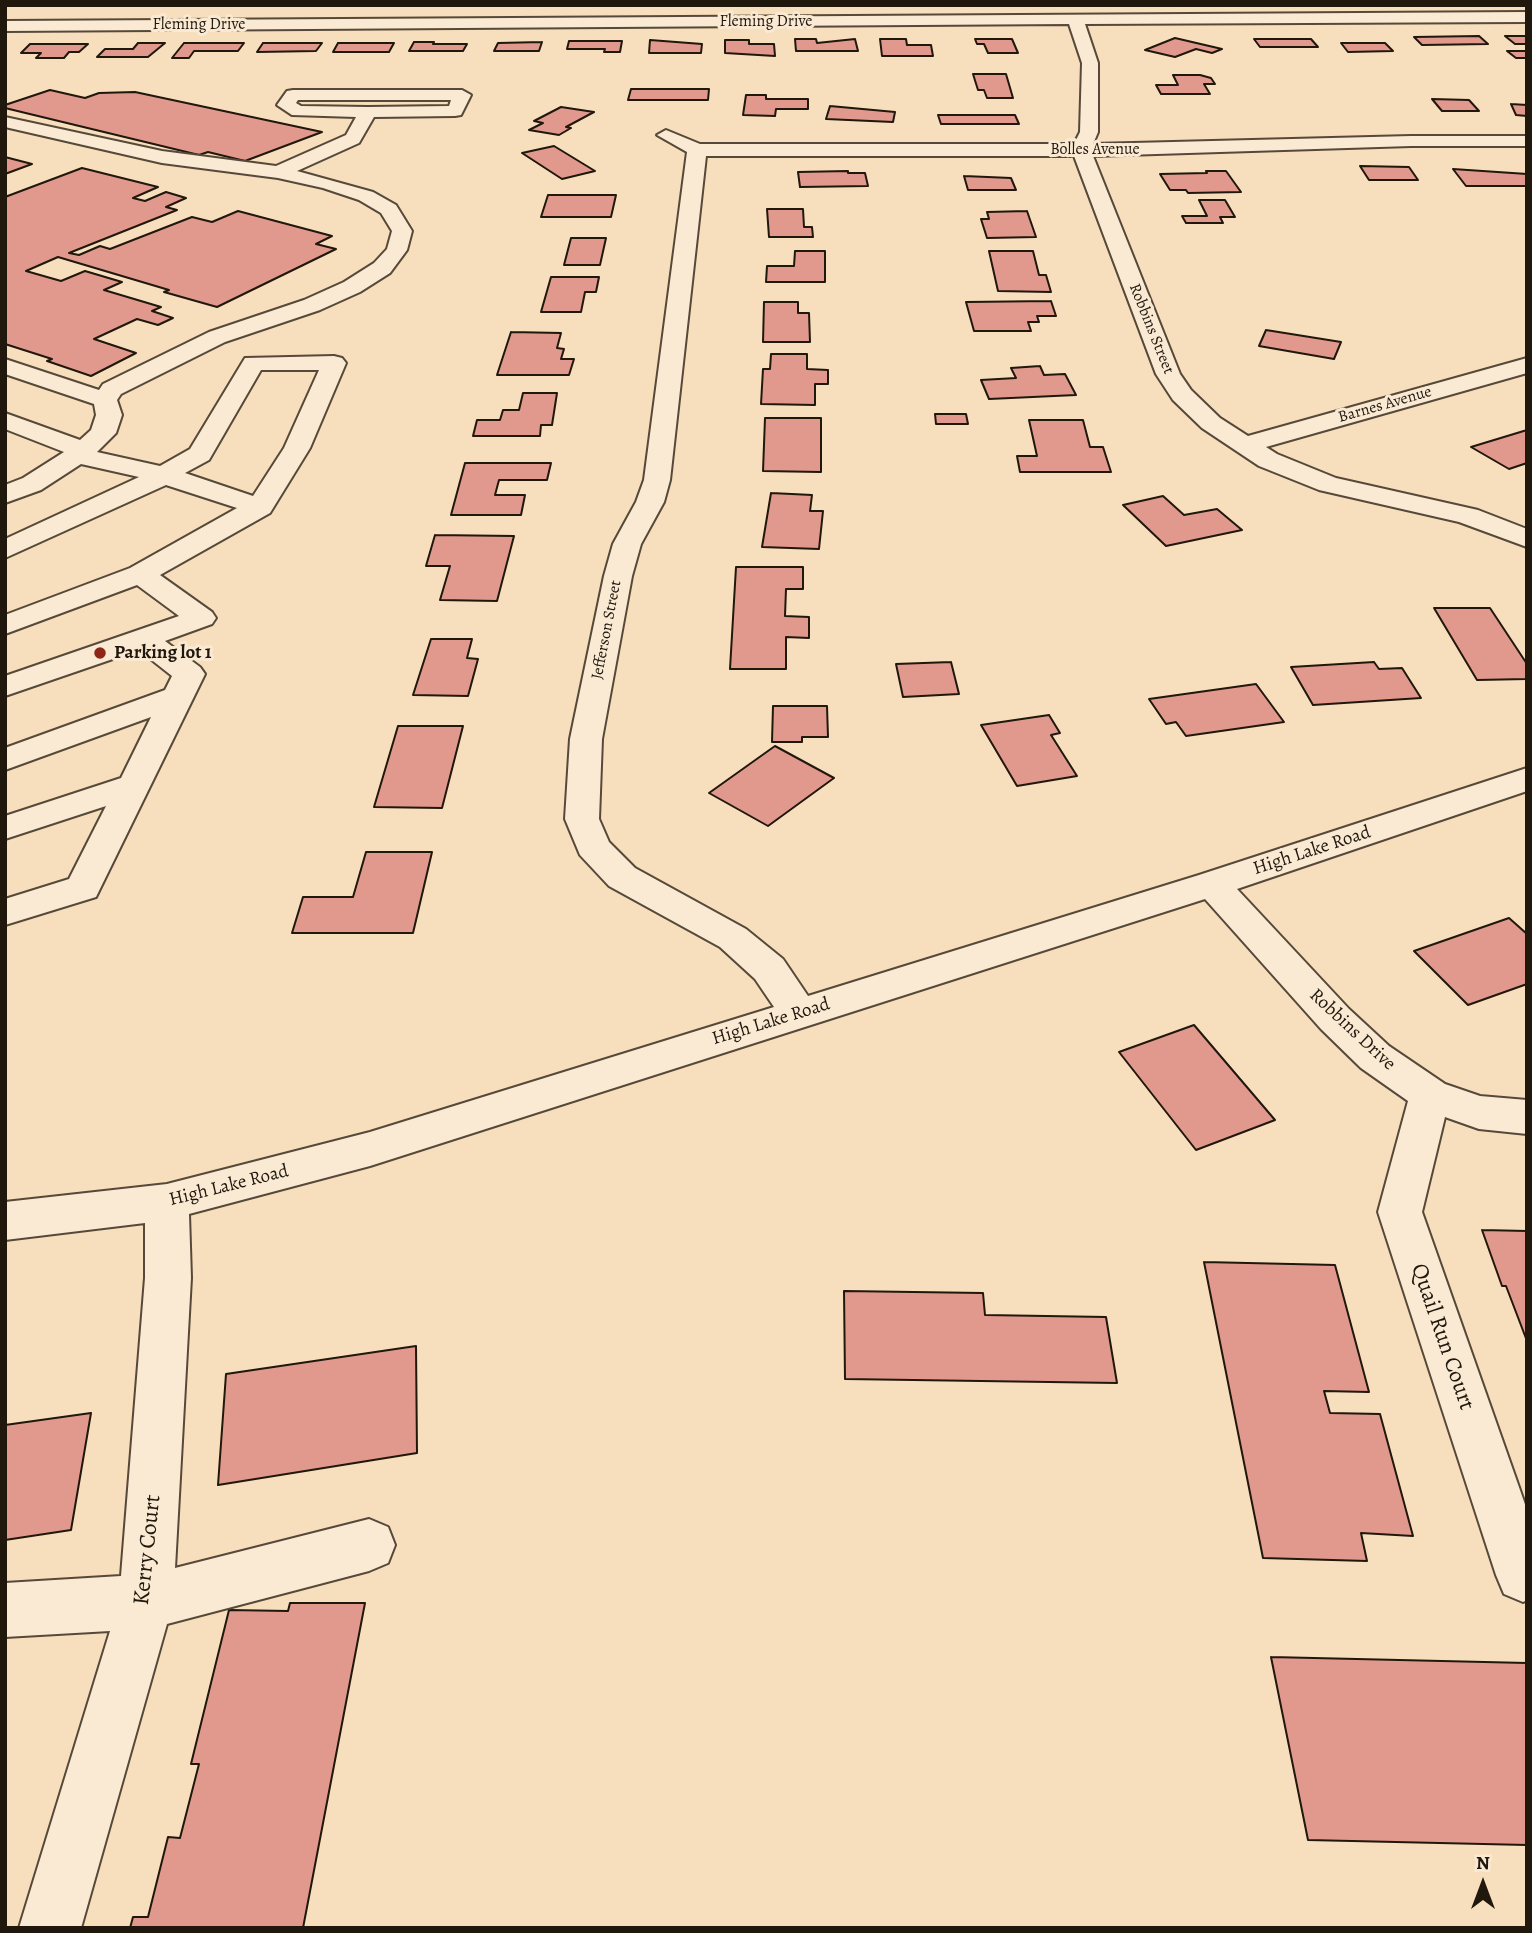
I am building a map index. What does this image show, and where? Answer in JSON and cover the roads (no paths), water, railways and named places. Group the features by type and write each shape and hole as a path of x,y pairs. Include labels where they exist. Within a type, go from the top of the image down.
{"street":[{"name":"Fleming Drive","path":"5,26 788,13 1075,20 1527,18"},
{"path":"1075,20 1087,48 1090,63 1089,132 1081,150"},
{"path":"293,95 462,95 455,111 368,112 298,111 286,105 293,95"},
{"path":"278,172 353,139 368,112"},
{"path":"5,122 162,157 278,172 366,196 389,209 401,231 397,250 382,268 352,287 217,337 112,389 105,400 109,415 103,433 80,453 13,486"},
{"name":"Bolles Avenue","path":"666,135 697,150 1081,150 1410,141 1527,141"},
{"name":"Jefferson Street","path":"697,150 657,480 650,502 627,544 618,576 586,739 582,819 593,847 622,877 733,938 769,968 799,1014"},
{"name":"Robbins Street","path":"1081,150 1168,374 1192,407 1268,460 1328,484 1468,516 1527,539"},
{"path":"225,185 225,176 243,167"},
{"path":"351,214 389,209"},
{"path":"349,265 397,250"},
{"path":"278,316 280,302 293,288"},
{"path":"5,550 164,475 200,454 253,362 334,363 297,448 260,507 141,574 5,625"},
{"name":"Barnes Avenue","path":"1244,445 1527,365"},
{"path":"5,366 105,400"},
{"path":"5,420 80,453 164,475 260,507"},
{"path":"5,687 201,618 141,574"},
{"path":"5,912 83,888 189,674 142,639"},
{"path":"5,760 179,695"},
{"name":"High Lake Road","path":"5,1221 167,1202 370,1149 1212,884 1527,779"},
{"path":"5,828 134,785"},
{"name":"Robbins Drive","path":"1212,884 1335,1019 1376,1057 1430,1095 1479,1112 1527,1117"},
{"name":"Quail Run Court","path":"1430,1095 1400,1212 1523,1575"},
{"name":"Kerry Court","path":"50,1928 146,1602 168,1278 167,1202"},
{"path":"5,1610 146,1602 369,1545"}],"place":[{"name":"Parking lot 1","path":"100,653"}]}
